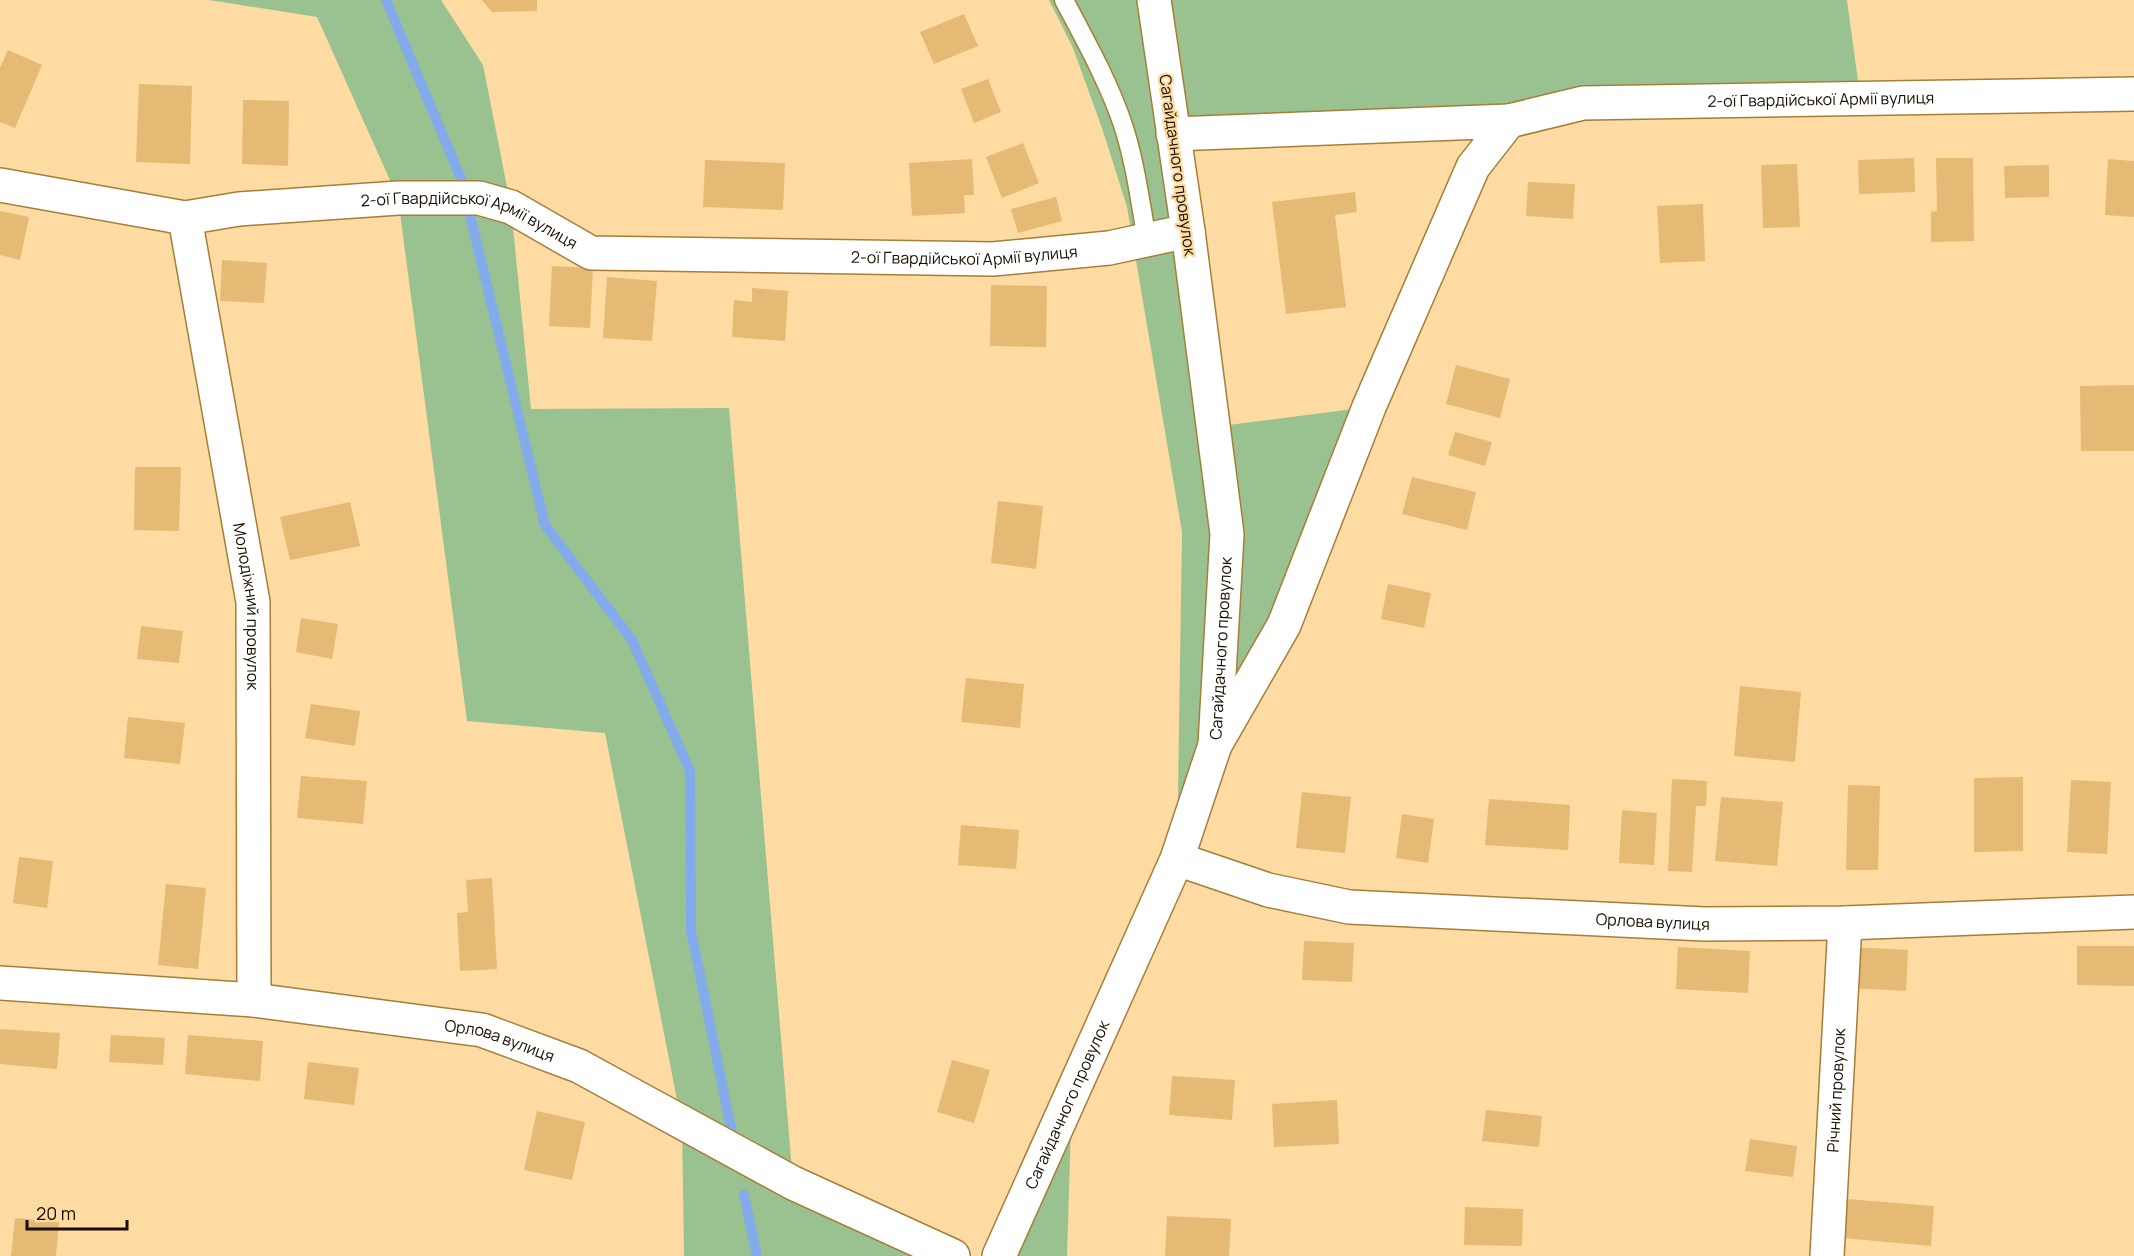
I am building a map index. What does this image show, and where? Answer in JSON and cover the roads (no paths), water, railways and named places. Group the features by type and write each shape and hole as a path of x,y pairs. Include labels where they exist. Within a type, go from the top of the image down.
{"street":[{"name":"Сагайдачного провулок","path":"999,1256 1177,859 1215,745 1227,534 1188,231 1155,0"},
{"name":"2-ої Гвардійської Армії вулиця","path":"1173,134 1509,121 1583,104 2134,94"},
{"path":"1215,745 1284,625 1369,406 1473,166 1509,121"},
{"name":"2-ої Гвардійської Армії вулиця","path":"0,185 185,218 239,209 398,198 479,198 512,207 591,253 993,259 1109,248 1188,231"},
{"name":"Молодіжний провулок","path":"185,218 253,602 254,1000"},
{"name":"Орлова вулиця","path":"1177,859 1268,890 1349,907 1705,924 1845,923 2134,912"},
{"name":"Річний провулок","path":"1827,1256 1845,923"},
{"name":"Орлова вулиця","path":"0,983 254,1000 482,1030 579,1066 793,1183 953,1256"}],"lane":[{"path":"1064,0 1088,44 1122,121 1133,162 1147,240"}],"waterway":[{"path":"386,0 462,181"},
{"path":"469,211 545,525 632,640 690,771 691,931 733,1138"},
{"path":"744,1195 757,1256"}]}
